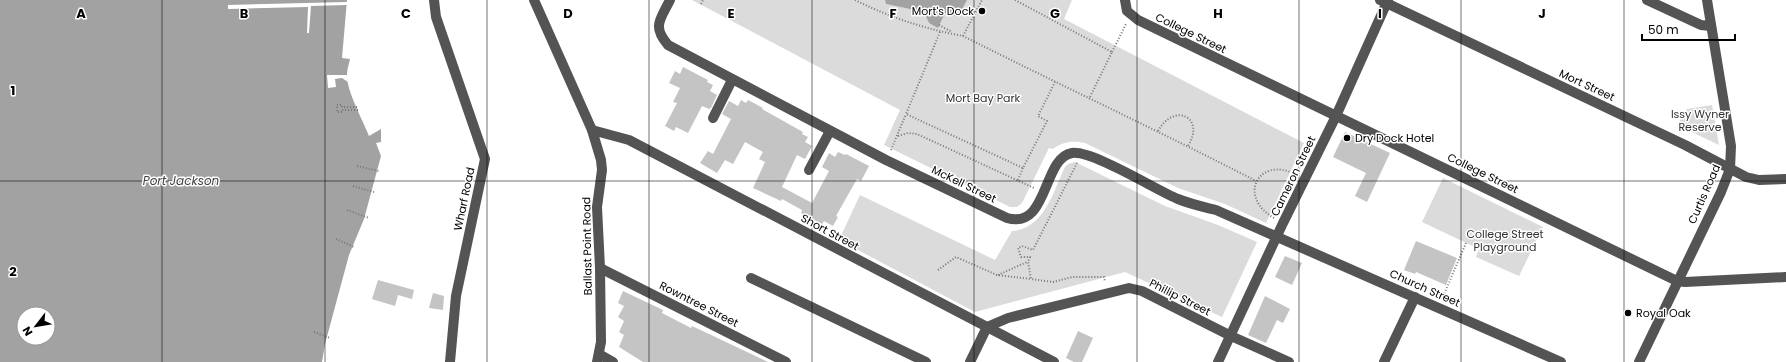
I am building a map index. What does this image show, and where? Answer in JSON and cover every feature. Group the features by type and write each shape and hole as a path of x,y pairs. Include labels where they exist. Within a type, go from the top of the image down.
{"street":[{"name":"Ballast Point Road","path":"534,0 592,130 602,160 597,206 601,342 598,358"},
{"name":"McKell Street","path":"670,0 658,25 660,36 668,45 886,160 983,207 1016,221 1033,212 1057,164 1063,156 1071,153 1082,153"},
{"path":"1124,0 1125,6 1132,16"},
{"path":"1647,0 1701,25 1711,26"},
{"name":"Curtis Road","path":"1639,362 1730,169 1731,146 1707,0"},
{"name":"Wharf Road","path":"436,1 436,17 485,159 456,296 450,362"},
{"name":"Cameron Street","path":"1218,362 1336,116 1385,1"},
{"name":"Mort Street","path":"1385,1 1685,145 1752,179 1786,179"},
{"name":"College Street","path":"1132,16 1677,281 1685,282 1786,277"},
{"path":"713,118 732,80"},
{"name":"Short Street","path":"592,130 629,140 1054,362"},
{"path":"809,170 830,130"},
{"path":"1082,153 1115,167 1178,199 1216,210 1278,237"},
{"name":"Church Street","path":"1278,237 1561,362"},
{"name":"Rowntree Street","path":"600,268 786,362"},
{"path":"751,278 926,362"},
{"name":"Phillip Street","path":"987,327 1008,318 1130,288 1142,291 1231,336 1289,362"},
{"path":"1384,362 1415,297"},
{"path":"970,362 987,327"},
{"path":"598,358 613,362"}],"path":[{"path":"701,4 703,0"},
{"path":"855,0 883,14 940,32 963,36 1089,99 1158,131 1256,181"},
{"path":"963,36 982,0"},
{"path":"1016,0 1112,52"},
{"path":"1089,99 1125,25 1132,16"},
{"path":"939,25 950,31 951,34"},
{"path":"886,160 898,136 940,32"},
{"path":"1018,180 1047,120 1038,116 1055,82"},
{"path":"337,105 342,105 342,107 358,108 342,110 342,112 337,112 337,105"},
{"path":"906,114 1023,168"},
{"path":"1158,131 1169,117 1181,114 1186,116 1191,120 1194,132 1188,146"},
{"path":"898,136 908,133 917,134 1043,192"},
{"path":"1031,279 1028,262 1030,257 1082,153"},
{"path":"357,166 379,171"},
{"path":"1284,223 1264,212 1256,203 1254,193 1256,181 1262,174 1271,169 1280,169 1293,173 1305,180"},
{"path":"353,186 374,192"},
{"path":"347,210 368,218"},
{"path":"336,239 354,247"},
{"path":"1438,307 1466,243"},
{"path":"1030,257 1021,257 1018,248 1025,246 1033,250"},
{"path":"938,270 956,257 997,275 1053,282 1072,277 1104,277 1108,293"},
{"path":"997,275 1028,262"},
{"path":"314,332 330,338"}],"green space":[{"name":"Mort Bay Park","path":"692,0 885,0 886,4 925,12 929,23 945,13 958,17 967,0 1072,0 1064,19 1304,143 1266,223 1225,204 1178,188 1085,143 1076,142 1064,143 1052,149 1049,148 1022,203 1017,207 1010,207 884,145 900,110"},
{"name":"Issy Wyner Reserve","path":"1712,105 1719,145 1677,125 1687,109"},
{"path":"1075,162 1165,206 1218,225 1257,242 1222,317 1125,272 975,312 839,240 860,195 995,260 1012,231 1023,229 1032,224 1040,216 1046,208 1065,167 1068,164"},
{"name":"College Street Playground","path":"1443,178 1543,227 1519,276 1476,257 1479,249 1422,222"}],"water":[{"name":"Port Jackson","path":"0,0 347,0 342,58 350,59 347,81 355,105 369,136 381,129 381,142 376,143 381,156 364,219 349,255 325,344 322,362 0,362"},
{"path":"885,0 967,0 958,17 945,13 938,28 929,23 924,12 886,4"}],"pier":[{"path":"347,2 347,5 311,6 309,33 307,33 308,7 228,9 228,5"},
{"path":"327,75 347,75 348,82 342,78 335,79 336,87 328,88"}],"building":[{"path":"683,67 708,80 707,82 713,85 710,91 717,95 711,108 709,109 702,106 688,133 676,127 674,131 665,126 677,103 673,102 680,88 669,83 675,71 680,74"},
{"path":"741,100 746,103 748,100 763,108 762,109 803,132 802,134 808,137 805,142 812,146 805,159 797,155 782,187 812,203 829,171 822,167 829,153 835,157 838,152 845,155 846,154 869,166 861,181 857,179 836,216 838,217 833,226 824,221 822,224 801,213 802,210 782,199 781,201 753,188 765,162 759,159 763,152 745,142 733,164 725,160 717,173 700,163 708,151 713,154 731,119 722,114 729,101 738,106"},
{"path":"1345,132 1390,153 1367,202 1355,196 1366,173 1333,157"},
{"path":"1416,241 1457,258 1446,285 1416,272 1415,274 1404,270"},
{"path":"1285,256 1302,263 1292,285 1275,277"},
{"path":"378,280 414,290 412,299 398,295 395,306 372,299"},
{"path":"623,291 663,310 662,313 691,328 692,326 768,362 643,362 619,347 624,335 619,332 624,321 618,317 624,306 618,303"},
{"path":"433,293 444,296 443,310 429,308"},
{"path":"1265,296 1290,309 1283,323 1277,320 1266,343 1248,335"},
{"path":"1078,331 1093,338 1082,362 1074,362 1066,358"}],"place":[{"name":"Mort's Dock","path":"982,11"},
{"name":"Dry Dock Hotel","path":"1347,138"},
{"name":"Royal Oak","path":"1628,313"}]}
